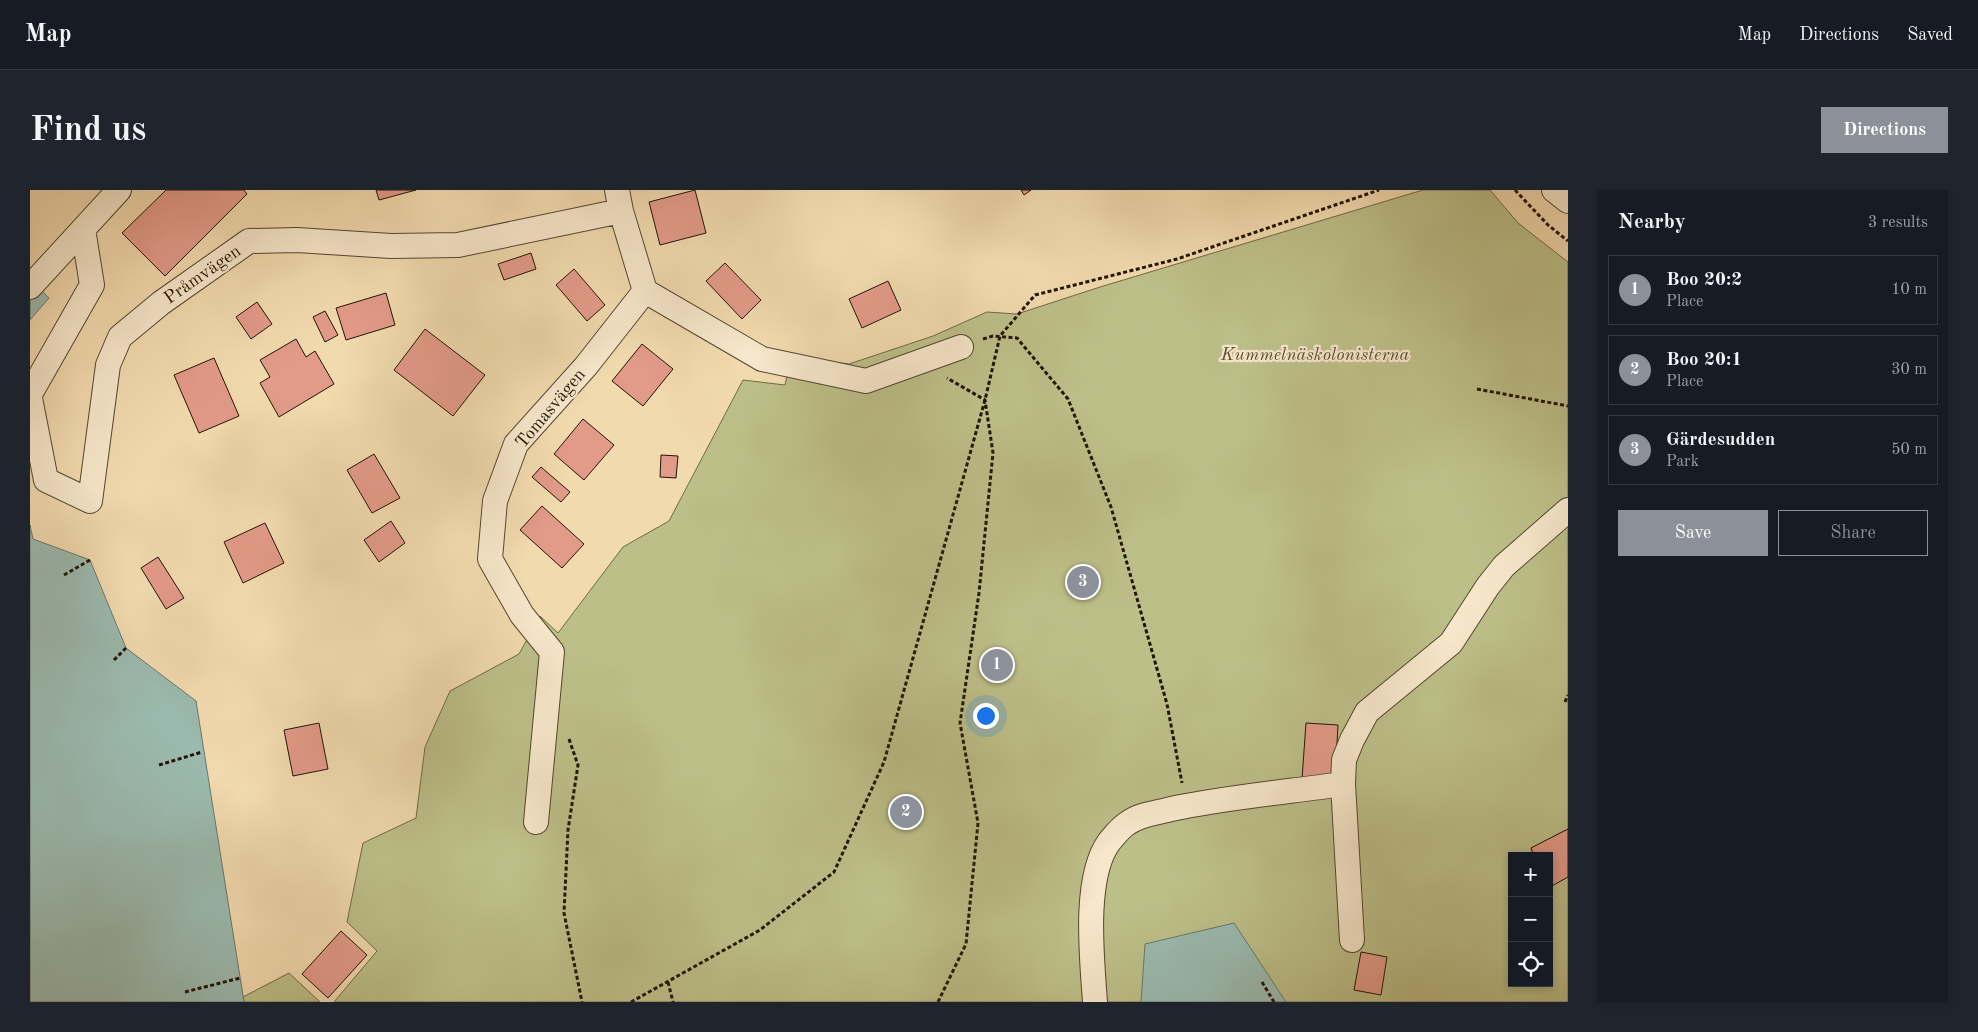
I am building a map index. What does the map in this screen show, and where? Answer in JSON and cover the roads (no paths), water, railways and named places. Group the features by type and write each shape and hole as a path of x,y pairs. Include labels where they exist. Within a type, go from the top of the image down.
{"street":[{"path":"30,287 119,190"},
{"path":"1554,190 1568,201"},
{"path":"619,201 645,291 762,359 866,381 961,347"},
{"name":"Pråmvägen","path":"83,229 92,285 30,396 46,480 90,501 108,365 120,337 160,303 249,241 297,240 391,246 458,245 619,201"},
{"name":"Tomasvägen","path":"536,822 552,652 522,615 490,559 495,501 516,444 586,366 645,291"},
{"path":"1352,940 1343,784 1344,760 1352,740 1367,712 1451,643 1488,586 1504,566 1568,510"},
{"path":"1095,1002 1092,958 1092,898 1099,866 1109,843 1127,823 1142,816 1216,800 1343,784"}],"water":[{"path":"30,279 49,298 30,320"},
{"path":"30,525 33,539 90,560 126,648 196,701 244,1002 30,1002"},
{"path":"1234,923 1286,1002 1141,1002 1145,944"}],"place":[{"name":"Gärdesudden","path":"1083,582"},
{"name":"Boo 20:2","path":"997,665"},
{"name":"Boo 20:1","path":"906,812"}],"park label":[{"name":"Kummelnäskolonisterna","path":"1315,354"}]}
